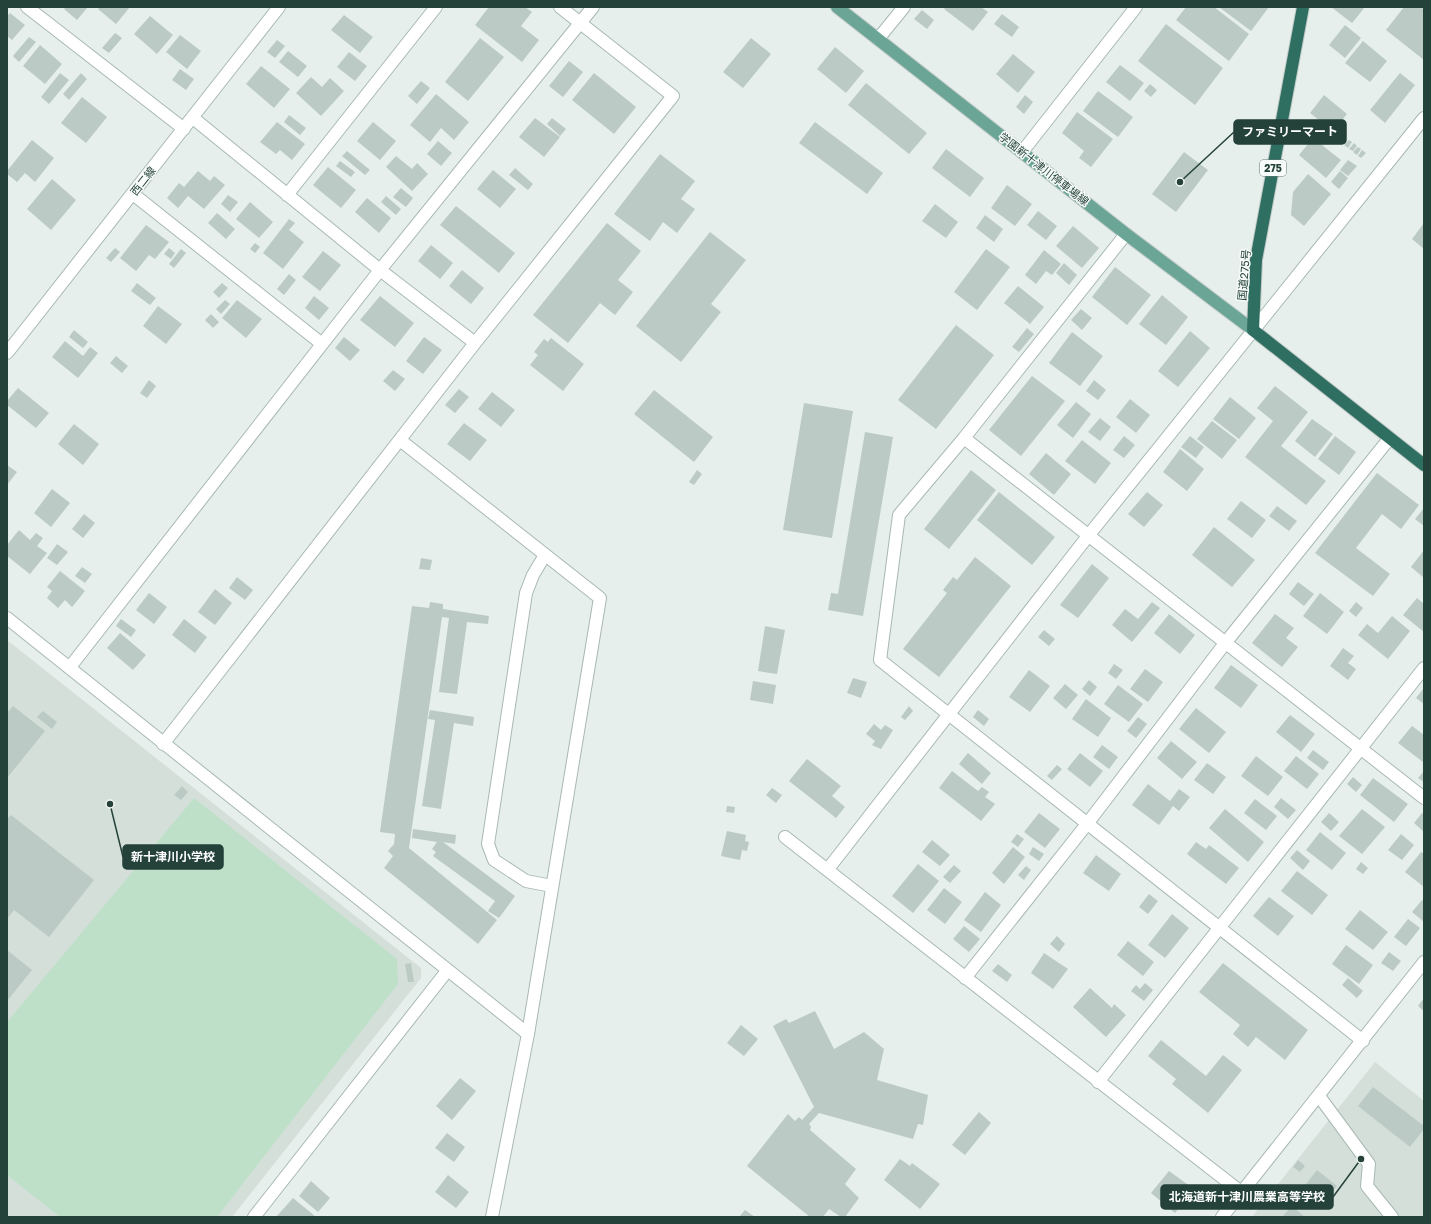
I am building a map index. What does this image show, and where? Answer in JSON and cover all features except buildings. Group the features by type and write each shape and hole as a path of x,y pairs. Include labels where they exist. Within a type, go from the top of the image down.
{"highway":[{"name":"国道275号","path":"1253,330 1256,260 1302,7"},
{"path":"1253,330 1424,466"}],"main road":[{"name":"学園新十津川停車場線","path":"837,7 1126,234 1253,330"}],"street":[{"path":"27,7 184,129"},
{"name":"西二線","path":"7,353 279,7"},
{"path":"287,195 436,7"},
{"path":"163,744 475,343 673,96 560,7"},
{"path":"70,667 380,270 593,7"},
{"path":"878,39 904,7"},
{"path":"1022,152 1136,7"},
{"path":"193,118 380,270 475,343"},
{"path":"828,869 1088,536 1424,118"},
{"path":"133,194 322,344"},
{"path":"1126,234 964,438 899,515 880,660 1363,1041"},
{"path":"964,438 1424,798"},
{"path":"965,978 1087,824 1226,642 1389,439"},
{"path":"400,440 600,598 528,1034 492,1217"},
{"path":"545,555 533,575 526,593 488,844 494,860 526,881 552,886"},
{"path":"7,618 70,667 163,744 447,971 528,1034"},
{"path":"1098,1082 1424,668"},
{"path":"785,837 1241,1192"},
{"path":"1222,1217 1363,1041 1424,962"},
{"path":"254,1217 447,971"},
{"path":"1319,1096 1369,1164 1367,1186 1392,1217"}],"shaded area":[{"path":"7,640 421,968 421,978 232,1217 10,1217 7,1214"},
{"path":"1375,1062 1424,1101 1424,1217 1252,1217"}],"green space":[{"path":"194,798 397,959 398,984 217,1217 60,1217 7,1175 7,1022"}],"place":[{"name":"ファミリーマート","path":"1180,182"},
{"name":"新十津川小学校","path":"110,804"},
{"name":"北海道新十津川農業高等学校","path":"1361,1159"}]}
